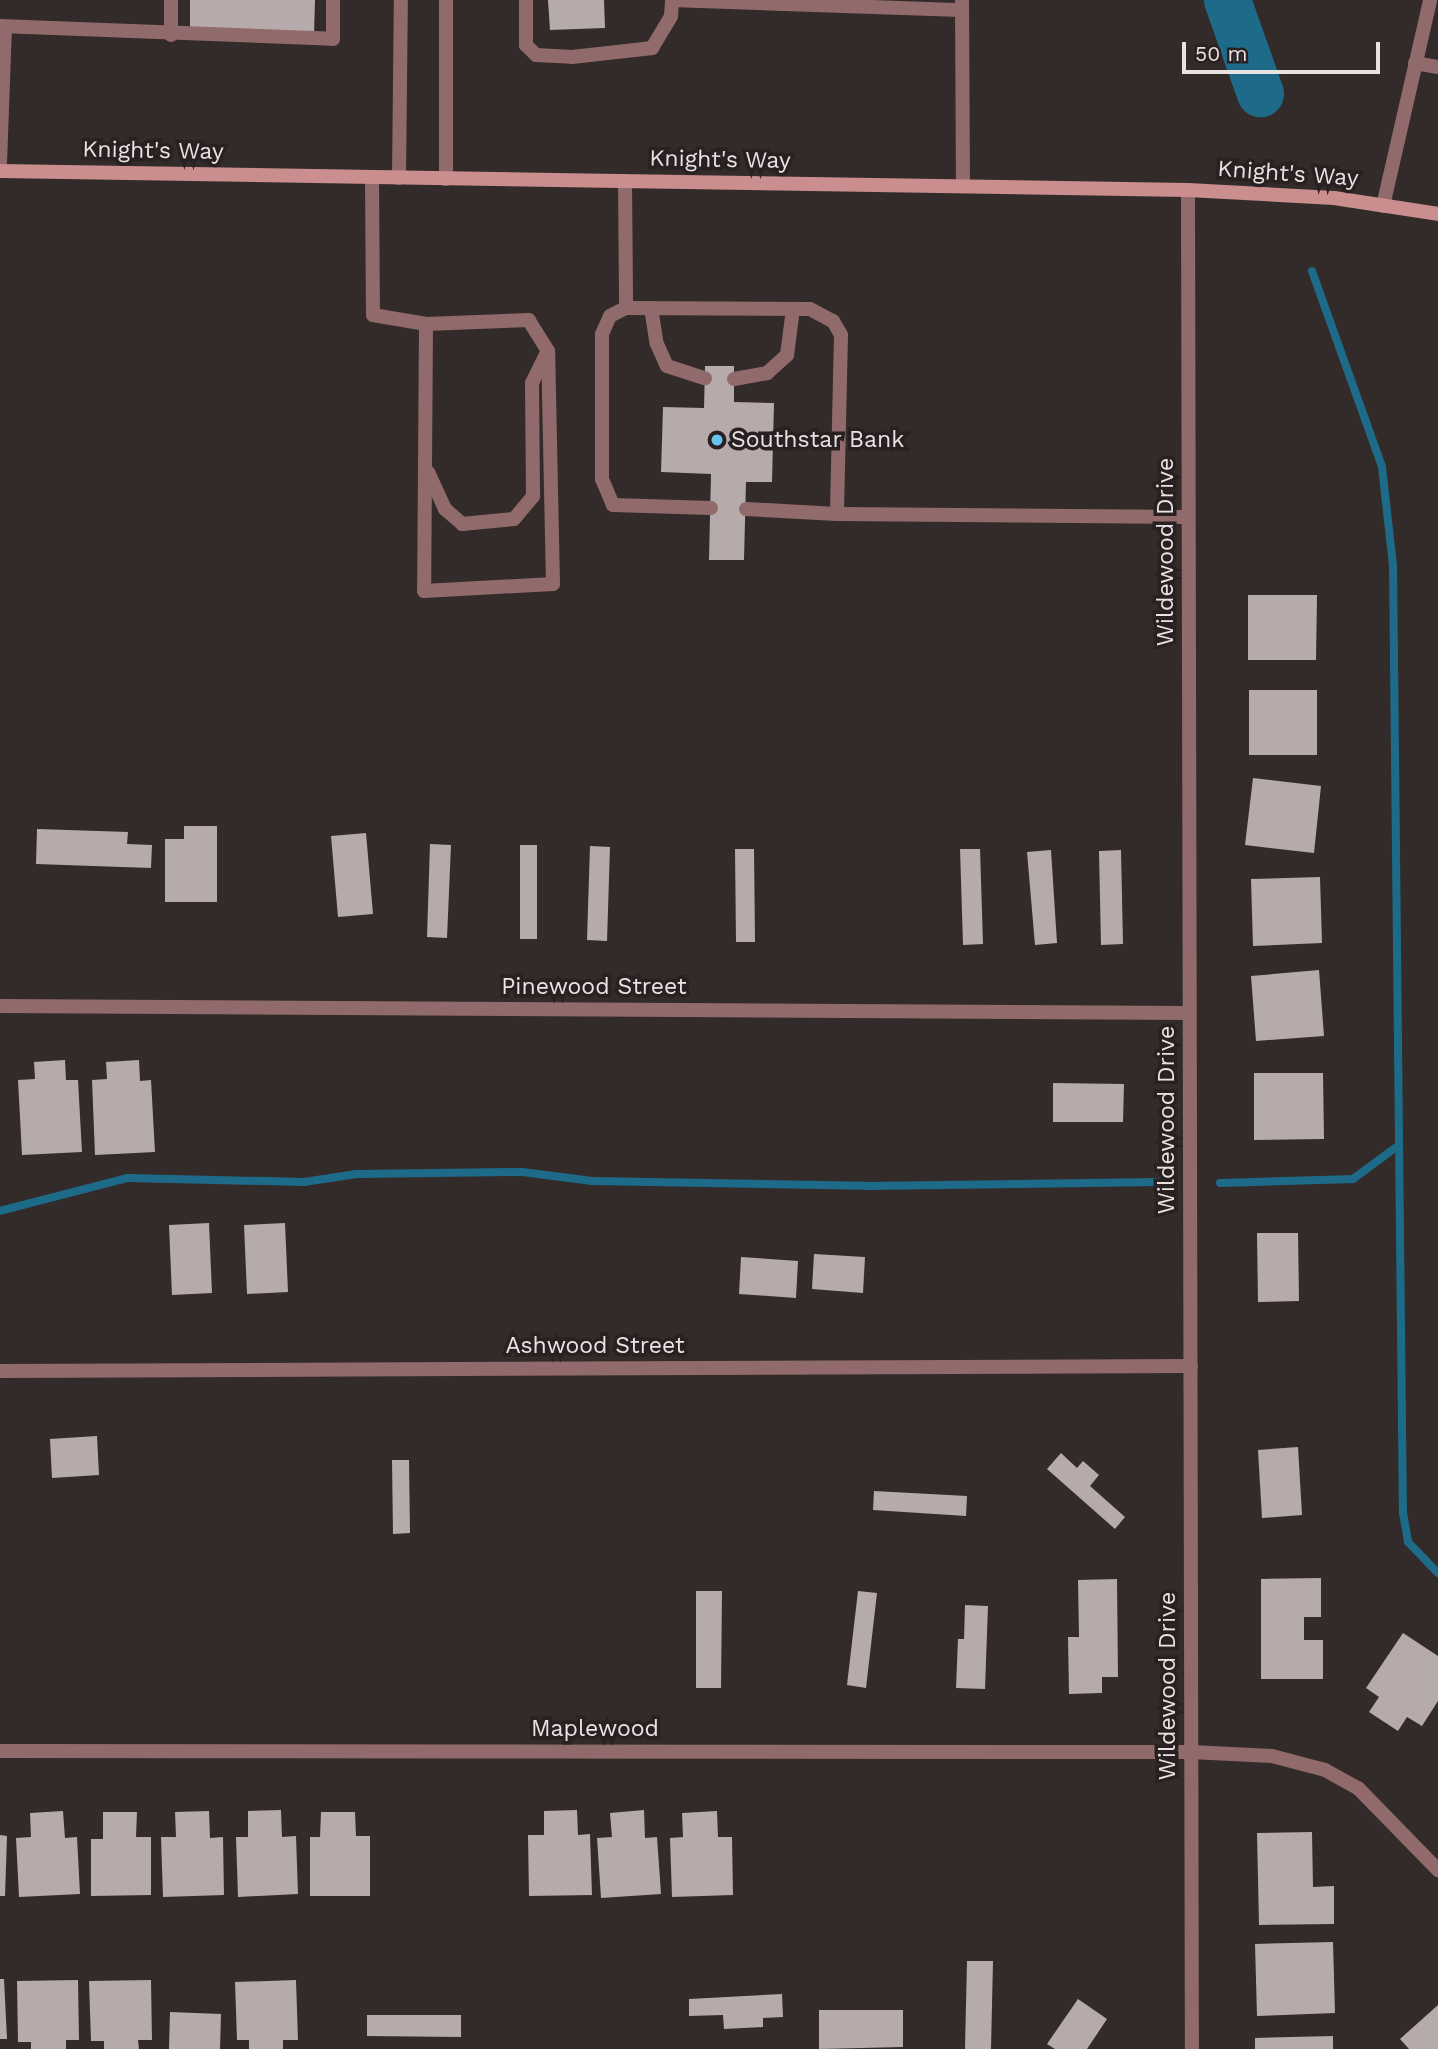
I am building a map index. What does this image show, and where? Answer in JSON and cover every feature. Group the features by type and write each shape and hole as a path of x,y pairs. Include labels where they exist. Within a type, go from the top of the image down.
{"main road":[{"name":"Knight's Way","path":"0,171 1188,190 1334,198 1438,214"}],"street":[{"path":"171,0 172,35"},
{"path":"0,163 3,27 145,30 172,35 333,39 333,0"},
{"path":"400,178 401,0"},
{"path":"446,0 446,179"},
{"path":"526,0 527,45 536,55 572,57 652,48 671,16 672,1 962,5 963,186"},
{"path":"1383,205 1430,0"},
{"path":"1415,63 1438,67"},
{"path":"372,177 373,315 426,324 529,320 548,351 553,584 425,591 426,324"},
{"path":"625,181 626,308"},
{"name":"Wildewood Drive","path":"1188,190 1192,2049"},
{"path":"711,508 613,505 602,479 602,334 610,316 626,308 793,309 822,315 833,321 841,335 837,513"},
{"path":"651,308 657,344 667,366 705,378"},
{"path":"734,379 767,373 787,355 793,309"},
{"path":"426,468 445,509 462,524 514,519 533,496 536,464 532,383 548,351"},
{"path":"746,509 837,513 1188,517"},
{"name":"Pinewood Street","path":"0,1006 1189,1013"},
{"name":"Ashwood Street","path":"0,1371 1191,1366"},
{"name":"Maplewood","path":"0,1751 1191,1752 1272,1756 1325,1770 1357,1788 1438,1870"}],"building":[{"path":"190,0 315,0 314,35 190,33"},
{"path":"548,0 604,0 605,28 550,30"},
{"name":"Southstar Bank","path":"705,366 734,366 734,402 774,403 772,482 746,482 744,560 709,560 711,474 661,472 663,407 704,408"},
{"path":"1248,595 1317,595 1316,660 1248,660"},
{"path":"1249,690 1317,690 1317,755 1249,755"},
{"path":"1253,778 1321,786 1314,853 1245,845"},
{"path":"184,826 217,826 217,902 165,902 165,839 184,839"},
{"path":"37,829 128,832 127,844 152,845 151,868 36,864"},
{"path":"366,833 373,914 338,917 331,836"},
{"path":"430,844 451,845 447,938 427,937"},
{"path":"520,845 537,845 537,939 520,939"},
{"path":"590,846 610,847 607,941 587,940"},
{"path":"735,849 754,849 755,942 736,942"},
{"path":"960,849 980,849 983,944 963,945"},
{"path":"1051,850 1057,943 1035,945 1027,852"},
{"path":"1121,850 1123,944 1101,945 1099,851"},
{"path":"1320,877 1322,943 1253,946 1251,879"},
{"path":"1319,970 1324,1036 1256,1041 1251,976"},
{"path":"65,1060 66,1080 78,1080 82,1152 22,1155 18,1080 35,1079 34,1062"},
{"path":"139,1060 140,1081 151,1080 155,1152 95,1155 92,1080 107,1079 106,1062"},
{"path":"1254,1073 1323,1073 1324,1139 1254,1140"},
{"path":"1053,1083 1124,1084 1123,1122 1053,1122"},
{"path":"209,1223 212,1293 172,1295 169,1225"},
{"path":"285,1223 288,1292 247,1294 244,1225"},
{"path":"1257,1233 1298,1233 1299,1301 1258,1302"},
{"path":"814,1254 865,1257 863,1293 812,1289"},
{"path":"741,1257 798,1261 796,1298 739,1294"},
{"path":"97,1436 99,1475 52,1478 50,1439"},
{"path":"1298,1447 1302,1515 1262,1518 1258,1450"},
{"path":"1061,1453 1077,1468 1083,1461 1099,1475 1090,1486 1125,1517 1115,1529 1047,1469"},
{"path":"392,1460 409,1460 410,1533 393,1534"},
{"path":"874,1491 967,1496 966,1516 873,1510"},
{"path":"1321,1578 1321,1617 1304,1617 1304,1640 1323,1640 1323,1679 1261,1679 1261,1579"},
{"path":"1117,1579 1118,1677 1102,1677 1102,1693 1069,1694 1068,1637 1079,1637 1078,1580"},
{"path":"696,1591 722,1591 721,1688 696,1688"},
{"path":"858,1591 877,1593 866,1688 847,1685"},
{"path":"965,1605 988,1606 985,1689 956,1688 958,1639 964,1639"},
{"path":"1403,1633 1438,1656 1438,1701 1422,1726 1407,1717 1398,1731 1369,1712 1379,1697 1366,1688"},
{"path":"281,1810 282,1837 296,1836 298,1894 238,1897 236,1837 248,1837 248,1811"},
{"path":"577,1810 578,1835 590,1834 592,1895 529,1896 528,1835 544,1835 544,1811"},
{"path":"644,1810 645,1838 657,1837 661,1894 601,1898 597,1838 612,1837 610,1813"},
{"path":"63,1811 65,1838 77,1837 80,1894 19,1897 16,1838 31,1837 30,1813"},
{"path":"209,1811 210,1838 223,1837 224,1895 163,1897 161,1837 176,1837 175,1812"},
{"path":"717,1811 718,1837 732,1837 733,1895 672,1897 670,1838 683,1837 682,1813"},
{"path":"103,1812 137,1812 136,1837 151,1837 151,1895 91,1896 91,1839 103,1839"},
{"path":"321,1812 355,1812 356,1836 370,1836 370,1896 310,1896 310,1837 320,1837"},
{"path":"1312,1832 1313,1887 1334,1886 1334,1924 1259,1925 1257,1833"},
{"path":"0,1835 7,1836 5,1896 0,1896"},
{"path":"1333,1942 1335,2013 1257,2016 1255,1944"},
{"path":"967,1961 993,1961 991,2049 965,2049"},
{"path":"0,1979 4,1979 7,2039 0,2039"},
{"path":"78,1980 79,2040 66,2040 66,2049 31,2049 31,2042 18,2042 17,1981"},
{"path":"151,1980 152,2040 138,2040 139,2049 104,2049 104,2041 91,2041 89,1981"},
{"path":"296,1980 298,2040 283,2040 283,2049 249,2049 249,2040 237,2040 235,1982"},
{"path":"782,1994 783,2017 763,2018 763,2027 724,2029 723,2015 689,2016 689,1999"},
{"path":"1078,1999 1107,2019 1087,2049 1055,2049 1047,2044"},
{"path":"1438,2005 1438,2049 1409,2049 1400,2039"},
{"path":"819,2010 903,2010 903,2047 819,2049"},
{"path":"170,2012 221,2014 220,2049 169,2049"},
{"path":"367,2015 461,2015 461,2037 367,2036"},
{"path":"1333,2036 1333,2049 1255,2049 1255,2038"}],"waterway":[{"path":"1227,0 1260,93"},
{"path":"1312,271 1382,467 1393,565 1403,1513 1408,1542 1438,1573"},
{"path":"1220,1183 1353,1179 1399,1145"},
{"path":"0,1211 128,1178 304,1182 356,1174 522,1172 592,1181 866,1186 1158,1182"}],"place":[{"name":"Southstar Bank","path":"717,440"}]}
